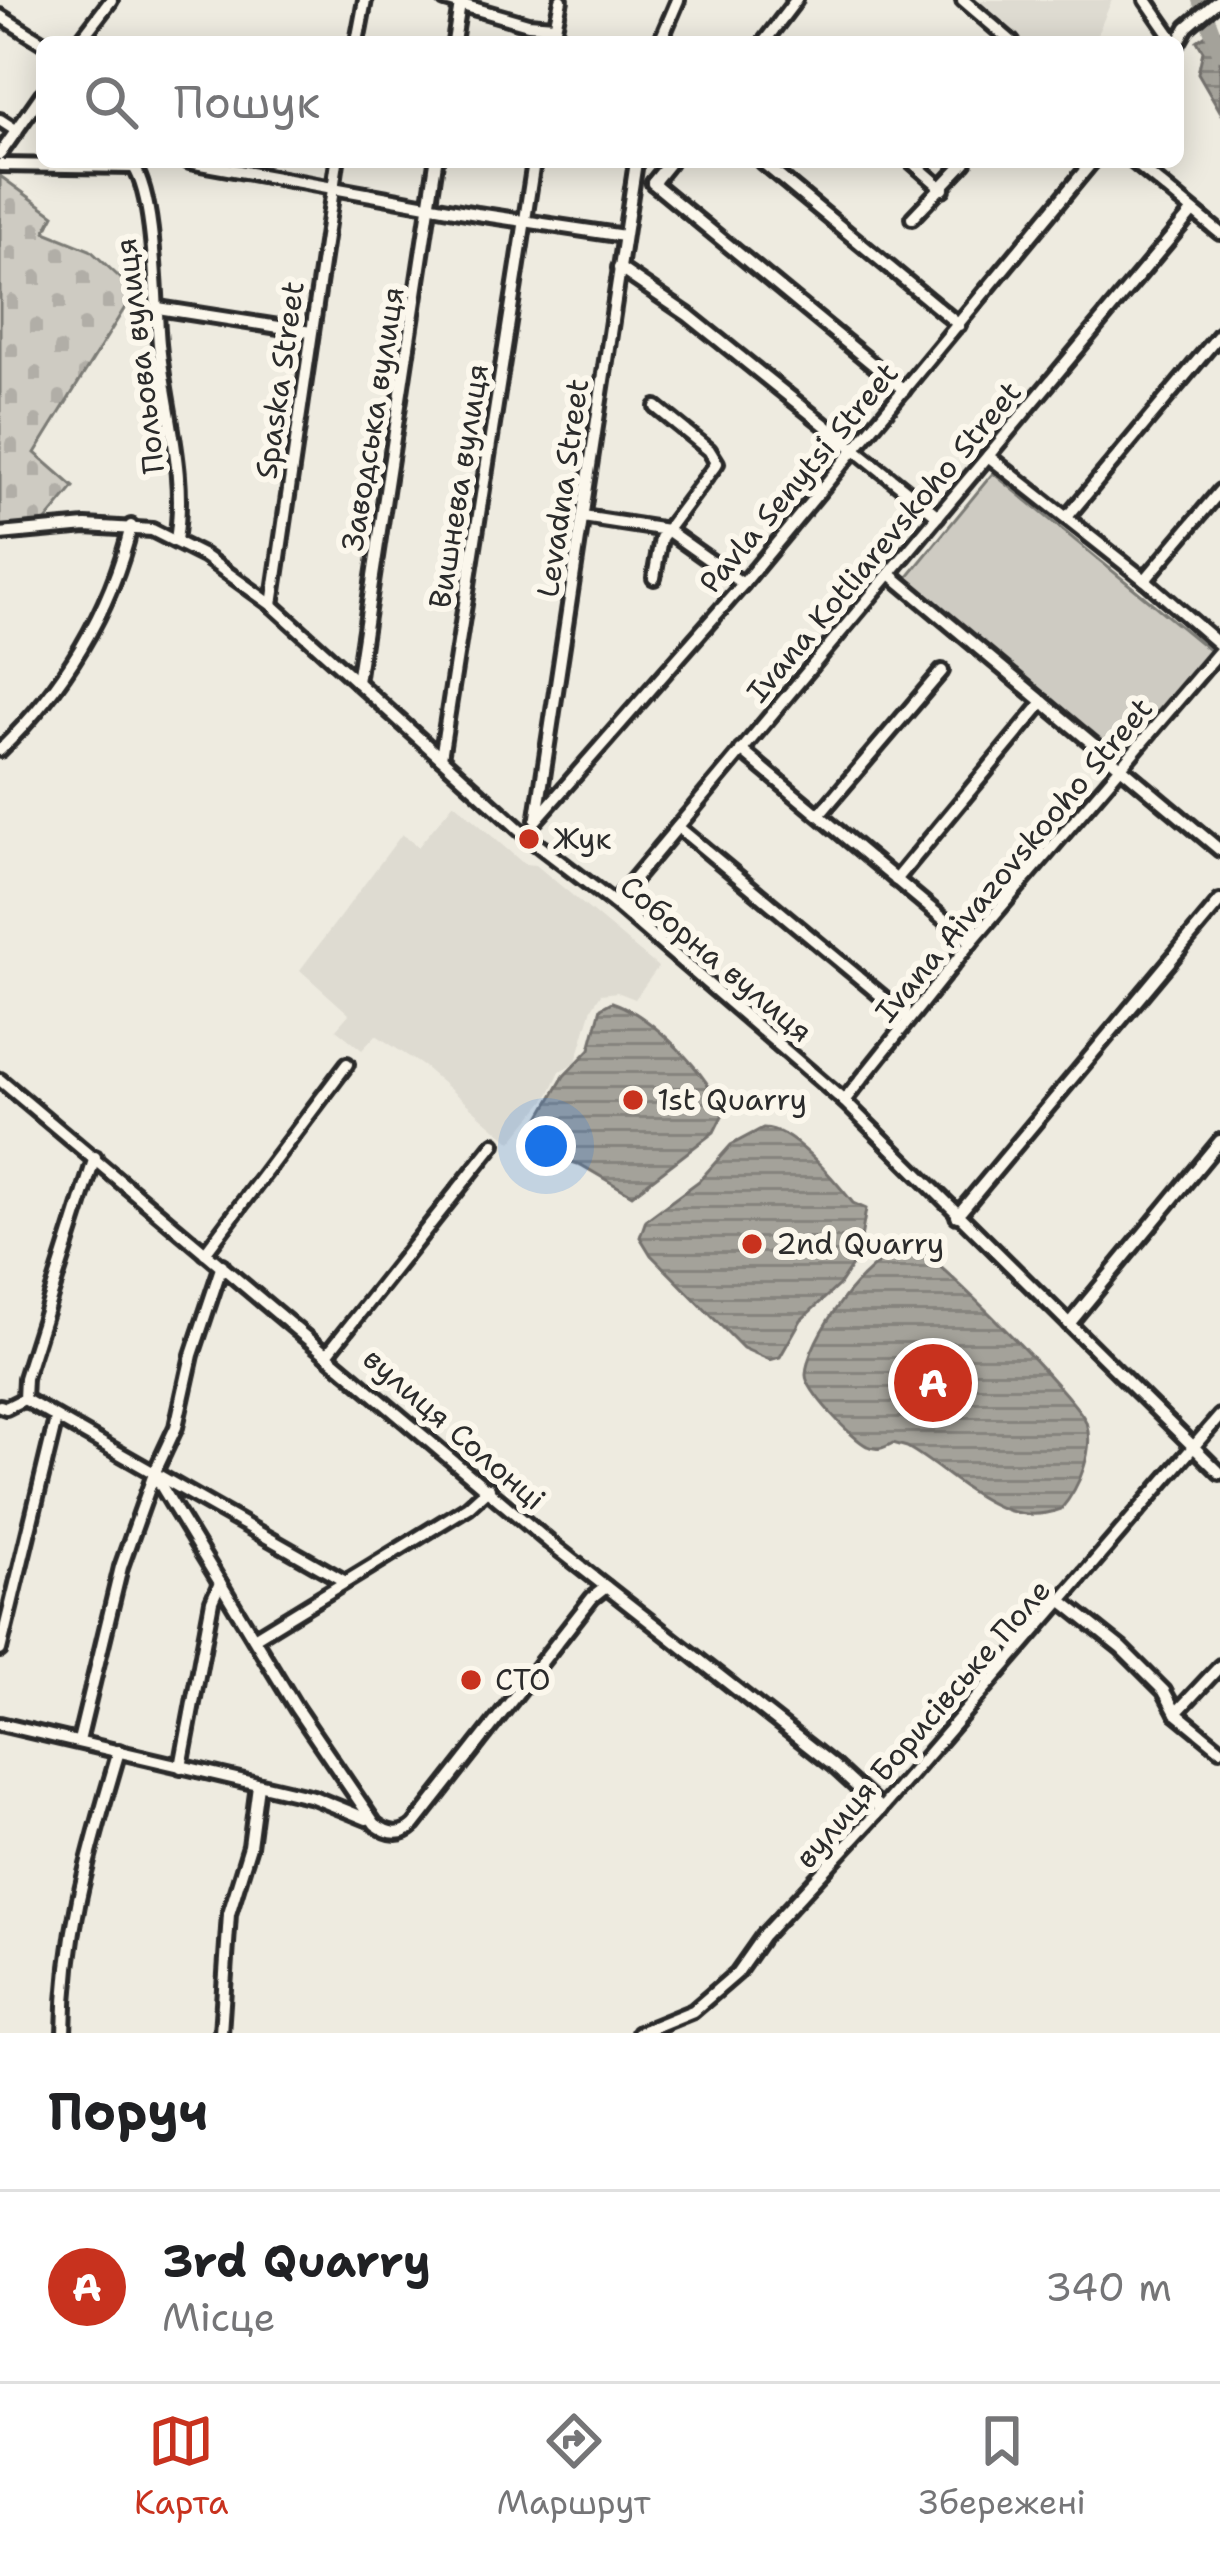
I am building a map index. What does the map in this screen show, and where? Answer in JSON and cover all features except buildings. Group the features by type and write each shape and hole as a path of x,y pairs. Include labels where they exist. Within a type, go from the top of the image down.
{"street":[{"path":"84,36 111,0"},
{"path":"358,36 365,0"},
{"path":"445,0 528,24 554,26"},
{"path":"553,36 561,0"},
{"path":"663,36 678,0"},
{"path":"772,36 796,0"},
{"path":"963,0 1005,36"},
{"path":"1146,0 1173,36"},
{"path":"1181,36 1219,0"},
{"path":"455,36 460,4"},
{"path":"0,16 36,38"},
{"path":"0,154 36,103"},
{"path":"0,120 17,131"},
{"name":"Польова вулиця","path":"0,165 36,165"},
{"name":"Польова вулиця","path":"137,168 180,490 176,540"},
{"path":"246,168 333,188 624,236"},
{"name":"Spaska Street","path":"272,605 337,168"},
{"name":"Заводська вулиця","path":"358,682 435,168"},
{"name":"Вишнева вулиця","path":"441,758 533,168"},
{"name":"Levadna Street","path":"536,820 635,168"},
{"path":"653,183 665,168"},
{"path":"769,168 959,325"},
{"path":"919,168 943,189"},
{"path":"912,218 960,168"},
{"name":"Pavla Senytsi Street","path":"536,820 743,584 1087,168"},
{"path":"1141,168 1220,233"},
{"path":"633,183 653,183 904,390"},
{"name":"Ivana Kotliarevskoho Street","path":"614,903 1192,212"},
{"path":"619,268 688,315 938,516"},
{"path":"158,308 311,332"},
{"path":"1067,517 1220,334"},
{"path":"654,578 659,543 717,463 709,450 656,407"},
{"path":"988,456 1145,580 1220,648"},
{"path":"1145,580 1220,490"},
{"path":"583,517 667,530 743,584"},
{"path":"0,750 45,703 94,624 130,526"},
{"name":"Соборна вулиця","path":"0,534 130,526 176,540 272,605 529,838 614,903 844,1101 1220,1473"},
{"path":"890,574 1220,850"},
{"name":"Ivana Aivazovskooho Street","path":"844,1101 971,942 1220,648"},
{"path":"820,814 942,671"},
{"path":"896,880 1043,702"},
{"path":"741,750 971,942"},
{"path":"529,838 536,820"},
{"path":"678,826 909,1019"},
{"path":"957,1216 1220,901"},
{"path":"205,1253 347,1064"},
{"name":"вулиця Солонці","path":"0,1080 607,1587 834,1766 881,1809"},
{"path":"1069,1324 1220,1142"},
{"path":"328,1353 494,1144"},
{"path":"24,1399 25,1378 95,1156"},
{"path":"79,1741 122,1567 154,1474 176,1427 192,1354 222,1265"},
{"path":"0,1406 24,1399"},
{"path":"24,1399 344,1581"},
{"name":"вулиця Борисівське Поле","path":"639,2033 680,2018 713,1996 1220,1416"},
{"path":"0,1650 56,1419"},
{"path":"154,1474 375,1824"},
{"path":"254,1638 468,1507 489,1488"},
{"path":"181,1767 199,1663 220,1582"},
{"path":"0,1724 330,1802 396,1833 413,1825 579,1615 607,1587"},
{"path":"1062,1601 1121,1648 1164,1691 1175,1713 1220,1749"},
{"path":"1175,1713 1220,1666"},
{"path":"64,2033 72,1923 119,1751"},
{"path":"221,2033 227,1924 250,1846 258,1785"}],"shaded area":[{"path":"967,0 1112,0 1097,36 1010,36"},
{"path":"1220,31 1220,111 1198,73 1203,51 1197,41"},
{"path":"454,803 524,864 536,865 658,967 635,999 617,992 601,994 592,1008 576,1062 560,1071 549,1095 511,1142 423,1066 376,1035 362,1050 336,1029 349,1014 300,970 402,834 418,847"},
{"name":"1st Quarry","path":"612,1002 645,1020 678,1048 706,1082 723,1114 714,1132 632,1195 581,1165 550,1155 535,1138 539,1119 564,1076 590,1049 601,1008"},
{"name":"2nd Quarry","path":"763,1128 799,1145 853,1203 866,1209 858,1256 839,1285 801,1320 780,1357 770,1360 743,1348 651,1255 640,1237 646,1220 699,1181 731,1145"},
{"path":"901,1251 919,1251 951,1276 1034,1360 1086,1422 1084,1468 1061,1509 1039,1514 998,1507 907,1447 893,1443 867,1446 814,1392 806,1375 827,1322 856,1284"}],"green space":[{"path":"0,176 54,215 45,232 90,250 130,287 129,301 35,453 74,487 44,523 0,529"},
{"path":"993,473 1214,654 1120,765 902,584"}],"waterway":[{"path":"1200,0 1220,52"}],"place":[{"name":"Жук","path":"529,839"},
{"name":"1st Quarry","path":"633,1100"},
{"name":"2nd Quarry","path":"752,1244"},
{"name":"3rd Quarry","path":"933,1383"},
{"name":"СТО","path":"471,1680"}]}
